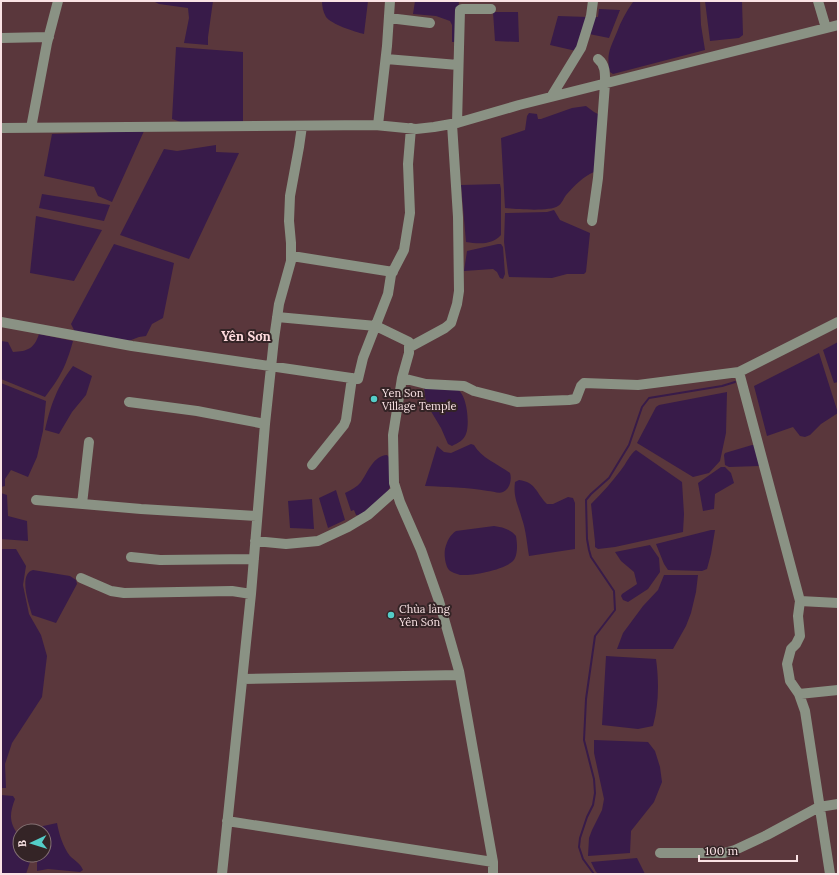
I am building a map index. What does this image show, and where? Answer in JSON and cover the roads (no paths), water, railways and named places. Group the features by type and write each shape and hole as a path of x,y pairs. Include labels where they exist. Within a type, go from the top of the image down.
{"street":[{"path":"30,128 58,1"},
{"path":"378,125 386,59 390,1"},
{"path":"551,98 581,48 591,16 593,1"},
{"path":"818,1 826,28"},
{"path":"410,347 439,333 451,323 458,304 458,217 454,124 461,9 491,9"},
{"path":"389,18 430,23"},
{"path":"1,128 378,125 411,128 434,128 838,25"},
{"path":"1,38 49,37"},
{"path":"386,59 458,65"},
{"path":"592,221 598,178 605,84 605,68 602,62 598,59"},
{"path":"222,874 251,594 265,424 277,317 292,256 289,221 290,196 302,126"},
{"path":"312,465 344,425 363,358 388,294 391,275 404,250 410,213 408,164 411,128"},
{"path":"292,256 393,272"},
{"path":"277,317 376,326 409,342 410,347 402,378 393,435 394,483 400,502 421,550 437,594 459,675 493,862 493,874"},
{"path":"1,322 125,345 272,365 356,379"},
{"path":"402,378 426,384 464,386 474,391 517,402 576,399 581,386 584,383 638,385 739,372 838,322"},
{"path":"739,372 800,601 798,616 800,636 796,644 791,649 787,664 790,680 799,694 805,711 830,874"},
{"path":"129,402 197,410 265,424"},
{"path":"82,504 88,442"},
{"path":"256,541 286,544 318,541 348,527 368,515 396,490"},
{"path":"36,500 257,516"},
{"path":"130,557 160,560 254,559"},
{"path":"81,578 111,591 124,593 232,591 251,594"},
{"path":"800,601 838,603"},
{"path":"242,679 459,675"},
{"path":"799,694 838,690"},
{"path":"660,853 724,853 767,835 819,807 838,804"},
{"path":"228,821 493,862"}],"waterway":[{"path":"594,874 583,859 579,847 580,838 593,805 595,793 594,779 584,740 586,699 595,636 615,610 614,591 591,557 589,550 587,539 586,500 609,478 629,445 642,407 649,398 722,386 735,382"}],"place":[{"name":"Yen Son Village Temple","path":"374,399"},
{"name":"Chùa làng Yên Sơn","path":"391,615"}],"district":[{"name":"Yên Sơn","path":"246,336"}]}
